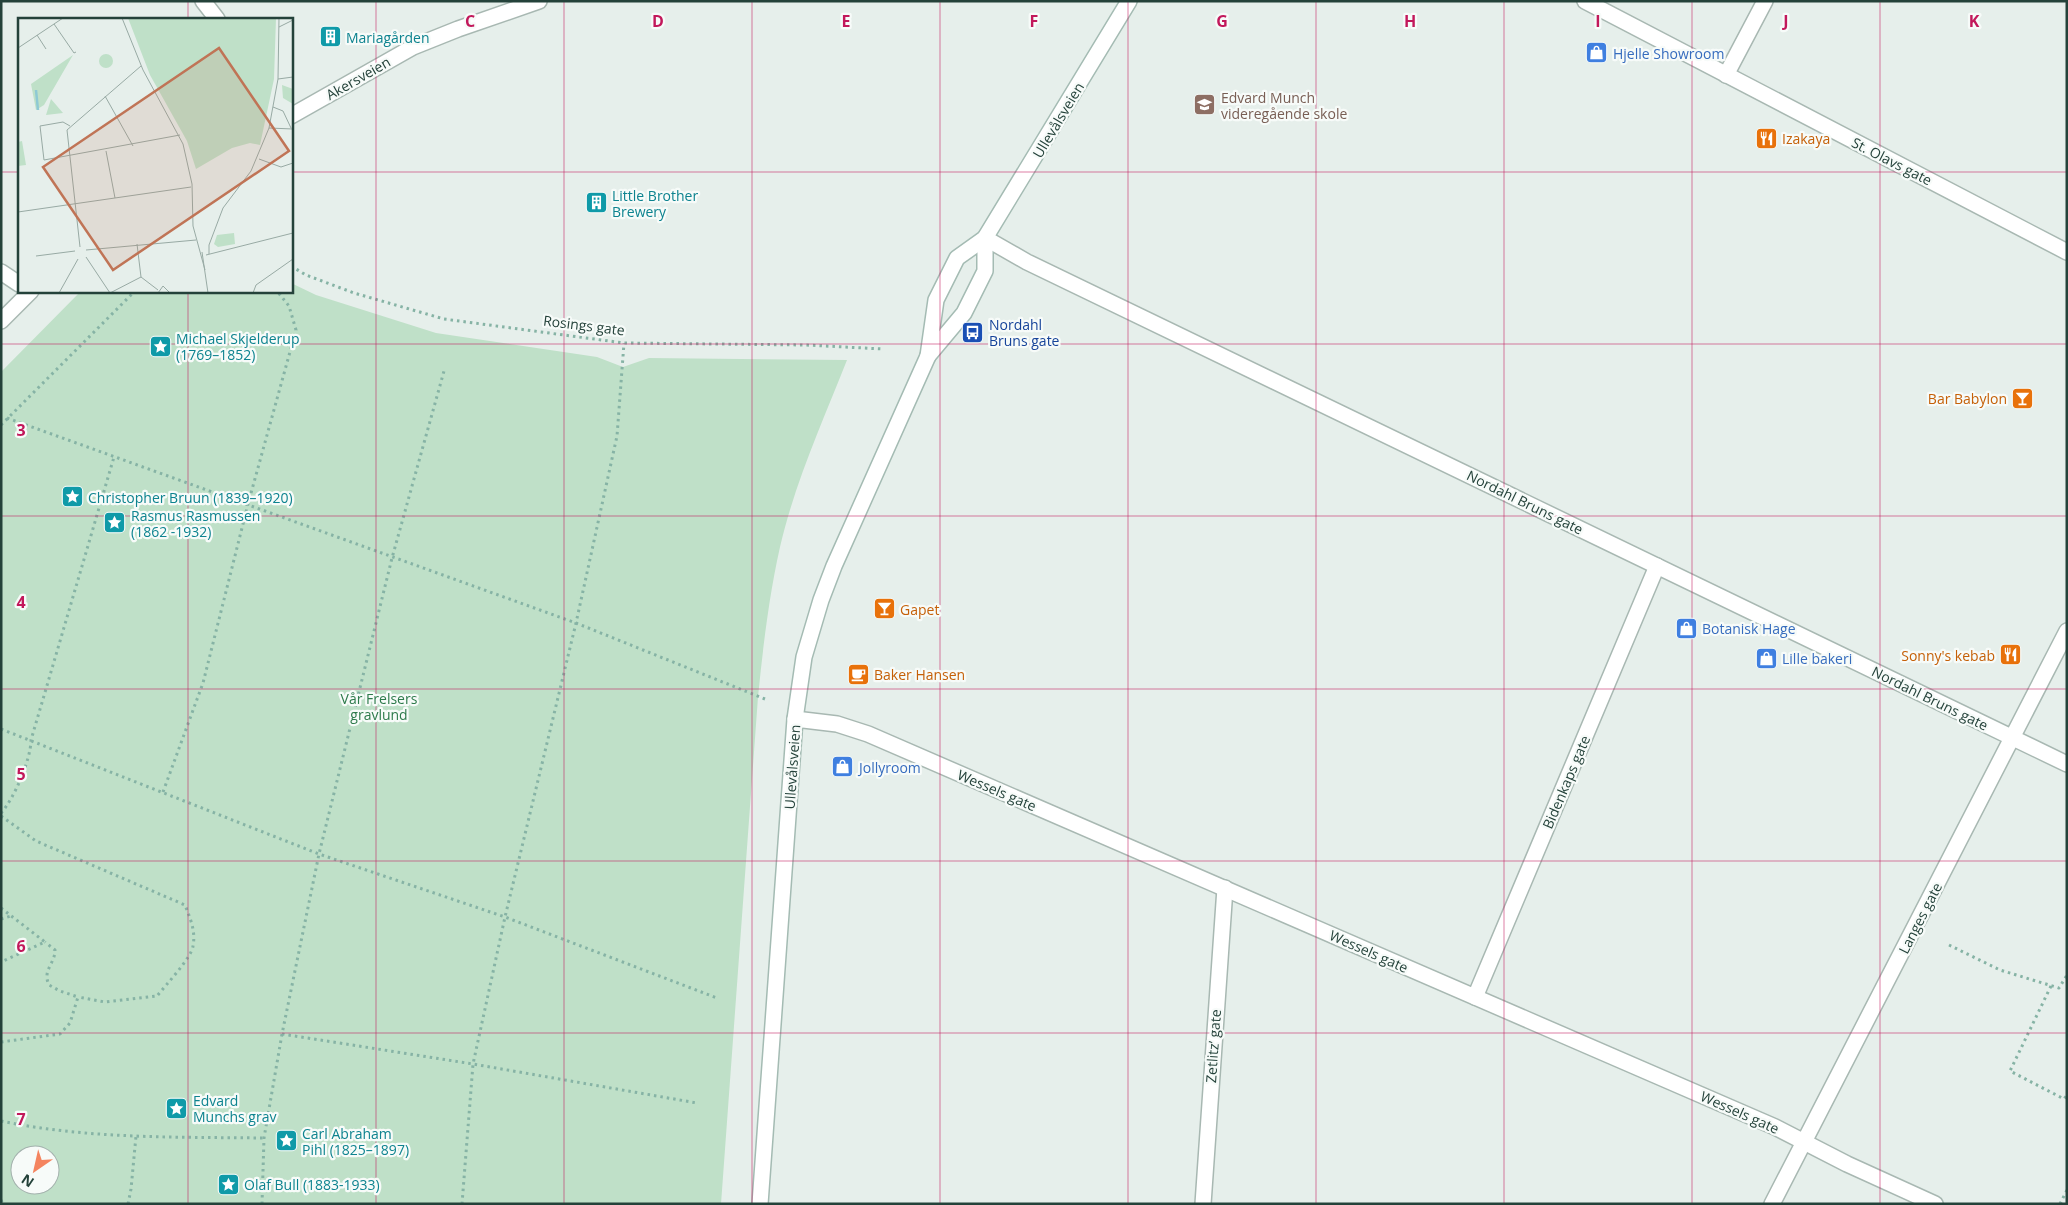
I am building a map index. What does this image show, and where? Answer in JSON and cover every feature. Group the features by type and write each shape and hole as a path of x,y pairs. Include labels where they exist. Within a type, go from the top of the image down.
{"street":[{"path":"203,1 216,18"},
{"name":"Akersveien","path":"292,115 413,47 539,1"},
{"name":"Ullevålsveien","path":"928,356 936,300 957,258 985,238 1129,1"},
{"name":"St. Olavs gate","path":"1585,1 2067,252"},
{"path":"1726,75 1765,1"},
{"name":"Ullevålsveien","path":"760,1204 795,719 804,657 821,600 834,566 928,356 964,313 985,271 985,238"},
{"name":"Nordahl Bruns gate","path":"985,238 1027,262 2067,764"},
{"path":"1,272 18,284"},
{"path":"1,321 25,292"},
{"name":"Bidenkaps gate","path":"1475,997 1657,566"},
{"name":"Langes gate","path":"1772,1204 2067,631"},
{"name":"Wessels gate","path":"795,719 837,724 868,734 1766,1123 1854,1167 1935,1204"},
{"name":"Zetlitz’ gate","path":"1203,1204 1225,888"}],"path":[{"name":"Rosings gate","path":"292,267 306,275 354,293 444,319 624,342 806,345 883,349"},
{"path":"1,425 134,292"},
{"path":"163,792 202,683 248,504 296,330 289,306 278,292"},
{"path":"462,1204 473,1064 505,917 576,623 617,436 624,342"},
{"path":"262,1204 264,1138 282,1034 319,854 392,558 444,371"},
{"path":"7,418 576,623 765,699"},
{"path":"1,908 55,950 55,955 46,975 49,985 78,997 105,1002 157,996 178,971 193,947 192,923 185,905 36,841 1,815 9,804 31,750 31,740 114,457"},
{"path":"1,729 319,854 505,917 717,998"},
{"path":"1,919 11,916"},
{"path":"1,962 45,942"},
{"path":"1949,945 2000,970 2059,988 2067,974"},
{"path":"2052,986 2010,1071 2064,1099 2067,1095"},
{"path":"1,1042 60,1034 70,1023 78,997"},
{"path":"282,1034 473,1064 697,1103"},
{"path":"1,1121 38,1129 136,1136 264,1138"},
{"path":"128,1204 136,1136"},
{"path":"2060,1204 2067,1190"},
{"path":"1,1200 3,1204"}],"green space":[{"name":"Vår Frelsers gravlund","path":"292,283 316,295 436,333 597,357 623,367 649,358 847,360 793,499 776,565 764,640 758,697 721,1204 1,1204 1,372 80,292 292,292"}],"place":[{"name":"Mariagården","path":"330,37"},
{"name":"Hjelle Showroom","path":"1597,53"},
{"name":"Edvard Munch videregående skole","path":"1205,105"},
{"name":"Izakaya","path":"1766,138"},
{"name":"Little Brother Brewery","path":"596,203"},
{"name":"Nordahl Bruns gate","path":"973,332"},
{"name":"Michael Skjelderup (1769–1852)","path":"160,346"},
{"name":"Bar Babylon","path":"2023,398"},
{"name":"Christopher Bruun (1839–1920)","path":"72,497"},
{"name":"Rasmus Rasmussen (1862 -1932)","path":"115,523"},
{"name":"Gapet","path":"884,609"},
{"name":"Botanisk Hage","path":"1686,628"},
{"name":"Sonny's kebab","path":"2011,655"},
{"name":"Lille bakeri","path":"1766,658"},
{"name":"Baker Hansen","path":"858,674"},
{"name":"Jollyroom","path":"843,767"},
{"name":"Edvard Munchs grav","path":"177,1108"},
{"name":"Carl Abraham Pihl (1825–1897)","path":"286,1141"},
{"name":"Olaf Bull (1883-1933)","path":"228,1184"}]}
